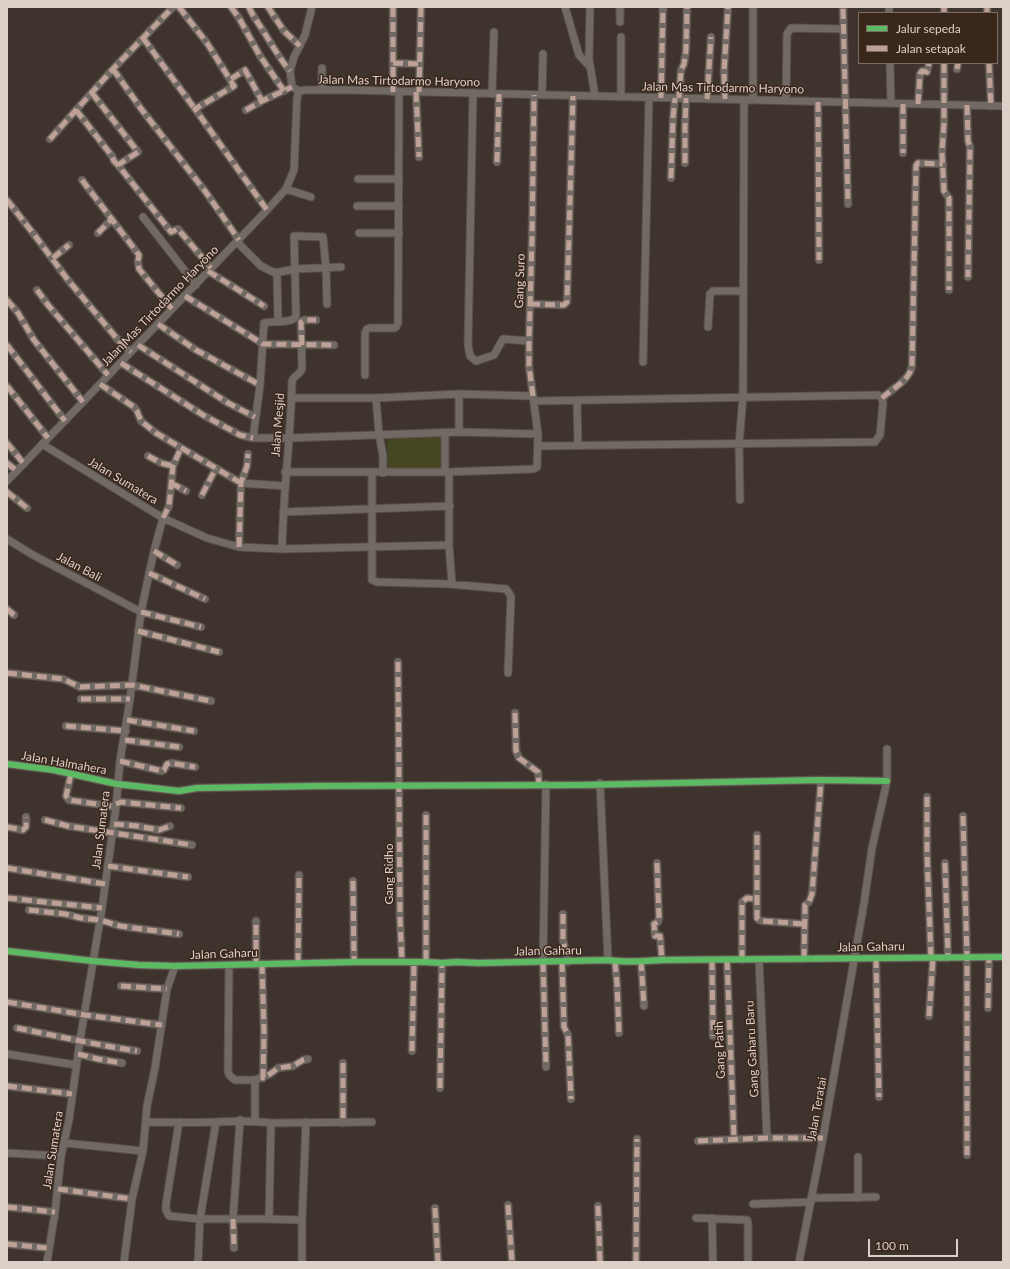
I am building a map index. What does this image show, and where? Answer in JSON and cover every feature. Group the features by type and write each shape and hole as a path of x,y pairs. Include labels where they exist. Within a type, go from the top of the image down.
{"street":[{"path":"50,139 113,69 174,7"},
{"path":"179,7 207,43 234,86 195,109"},
{"path":"231,7 239,18 260,56 284,91"},
{"path":"249,7 252,15 290,71"},
{"path":"268,7 284,31 300,46"},
{"path":"292,87 290,71 294,57 305,35 312,7"},
{"path":"365,375 366,330 370,328 394,328 397,326 399,179 396,92 393,63 393,7"},
{"path":"419,157 418,92 421,7"},
{"path":"566,7 579,55 590,67"},
{"path":"590,7 589,59 595,96"},
{"path":"620,7 620,22"},
{"path":"661,98 663,7"},
{"path":"685,163 684,126 680,98 680,70 684,64 686,50 687,7"},
{"path":"725,99 724,72 728,7"},
{"path":"753,7 753,100"},
{"path":"843,9 846,102 845,154 848,204"},
{"path":"786,101 788,31 791,28 843,30"},
{"path":"494,32 497,162"},
{"path":"621,37 621,97"},
{"path":"707,99 711,37"},
{"path":"143,38 267,210"},
{"name":"Gang Suro","path":"447,472 533,469 537,467 538,434 529,366 529,341 538,95 543,54"},
{"path":"393,63 419,64"},
{"path":"890,64 891,103"},
{"path":"918,104 920,74 922,71 927,72 929,64"},
{"path":"944,64 942,152 944,191 949,198 949,290"},
{"path":"989,64 991,106"},
{"path":"322,68 322,90"},
{"path":"113,69 142,110 205,191 238,241 261,266 277,272 295,269 341,267"},
{"path":"231,79 245,70 262,101"},
{"path":"246,110 292,87"},
{"path":"292,87 299,91"},
{"name":"Jalan Mas Tirtodarmo Haryono","path":"7,481 238,241 286,189 294,170 297,98 299,91 322,90 473,93 1003,106"},
{"path":"92,93 138,152 118,165"},
{"path":"473,93 468,345 470,356 476,361 494,355 503,339 529,341"},
{"path":"530,304 564,305 568,302 573,96"},
{"path":"643,362 649,98"},
{"path":"671,178 673,118 680,98"},
{"path":"740,500 739,444 743,397 744,100"},
{"path":"818,102 819,260"},
{"path":"903,104 903,153"},
{"path":"967,105 968,141 970,147 968,277"},
{"path":"76,110 112,156 114,161 171,232 178,229 210,270 264,306"},
{"path":"882,398 905,379 911,372 912,366 916,166 918,163 943,164"},
{"path":"358,179 399,179"},
{"path":"82,180 140,255 140,269 172,309"},
{"path":"286,189 311,197"},
{"path":"7,200 53,258 68,280 119,341 131,352"},
{"path":"357,206 399,206"},
{"path":"143,217 196,284"},
{"path":"98,233 112,219"},
{"path":"359,233 399,233"},
{"path":"253,438 260,385 264,323 278,320 291,321 295,318 295,269 293,238 296,236 323,237 327,304"},
{"path":"53,258 69,245"},
{"path":"277,272 278,320"},
{"path":"37,290 108,375"},
{"path":"708,327 710,294 713,291 743,291"},
{"path":"185,296 263,344 334,345"},
{"path":"7,300 18,313 34,340 83,402"},
{"name":"Jalan Mesjid","path":"282,549 283,512 290,438 293,378 301,372 302,369 301,322 304,320 316,320"},
{"path":"158,324 196,350 260,385"},
{"path":"7,345 65,421"},
{"path":"138,345 228,403 255,417"},
{"path":"121,363 203,415 240,435 253,438 459,432 538,434"},
{"path":"100,384 134,407 138,411 141,421 181,448 240,483 285,486"},
{"path":"7,386 48,438"},
{"path":"292,398 376,398 459,394 577,400 878,395 882,398"},
{"path":"459,394 459,432"},
{"path":"376,398 379,434 383,456 383,473"},
{"path":"538,446 875,442 880,435 883,411 882,398"},
{"path":"577,400 578,445"},
{"path":"445,433 450,506 449,545 452,584"},
{"path":"7,443 24,464"},
{"name":"Jalan Sumatera","path":"42,444 163,518 149,573 147,591 141,612 138,631 102,908 76,1064 65,1143 61,1156 55,1212 48,1248 47,1262"},
{"path":"181,448 173,466 169,506 163,518 207,538 239,547 282,549 449,545"},
{"path":"239,547 240,483 247,466 248,454"},
{"path":"148,456 161,463 173,466"},
{"path":"7,463 16,471"},
{"path":"202,495 216,468"},
{"path":"286,472 447,472"},
{"path":"372,472 372,580 377,582 452,584 506,589 511,598 508,673"},
{"path":"171,483 186,491"},
{"path":"7,492 27,508"},
{"path":"283,512 450,506"},
{"name":"Jalan Bali","path":"7,539 33,555 141,612 201,627"},
{"path":"154,551 177,565"},
{"path":"149,573 206,600"},
{"path":"7,609 14,615"},
{"path":"138,631 219,652"},
{"name":"Gang Ridho","path":"398,662 400,919 402,962"},
{"path":"7,673 63,679 80,687 132,685 211,700"},
{"path":"81,699 130,699"},
{"path":"515,713 516,751 519,758 538,772 542,784 543,962 546,1067"},
{"path":"127,720 194,730"},
{"path":"66,726 126,731"},
{"path":"125,740 179,748"},
{"name":"Jalan Teratai","path":"799,1262 823,1138 872,848 886,781 887,749"},
{"path":"120,761 162,771 167,764 171,763 196,767"},
{"name":"Jalan Halmahera","path":"7,764 54,770 118,784 179,791 197,788 315,786 579,785 600,783 695,783 820,780 886,781"},
{"path":"70,774 66,796 69,800 116,806 121,802 181,808"},
{"path":"804,959 805,905 809,902 812,894 820,780"},
{"path":"600,783 611,961 618,1000 619,1033"},
{"path":"927,797 927,854 932,958 930,1016"},
{"path":"426,815 426,962"},
{"path":"963,816 967,958 967,1154"},
{"path":"7,827 23,830 26,827 26,817"},
{"path":"45,820 112,833 192,845"},
{"path":"114,824 159,830 170,826"},
{"path":"757,835 757,918 759,920 804,924"},
{"path":"657,863 659,918 658,922 654,924 654,930 656,936 660,936 662,960"},
{"path":"945,863 948,958"},
{"path":"108,866 188,877"},
{"path":"7,868 105,884"},
{"path":"298,963 299,875"},
{"path":"353,881 354,962"},
{"path":"7,898 102,908"},
{"path":"742,960 742,902 747,898 756,899"},
{"path":"29,910 65,914 81,918 100,920 120,926 179,934"},
{"path":"563,914 565,962 564,1027 568,1035 571,1100"},
{"path":"256,921 264,1032 256,1120"},
{"name":"Jalan Gaharu","path":"7,951 93,961 174,966 229,966 354,962 479,963 1003,957"},
{"path":"988,1008 989,957"},
{"path":"876,958 879,1097"},
{"path":"712,960 713,1036"},
{"name":"Gang Patih","path":"727,960 734,1139"},
{"name":"Gang Gaharu Baru","path":"758,960 767,1138"},
{"path":"641,961 644,1006"},
{"path":"412,1051 414,962"},
{"path":"440,1088 442,963"},
{"path":"124,1262 132,1199 143,1151 147,1106 167,989 174,966"},
{"path":"229,966 228,1072 230,1076 235,1080 259,1079 278,1068 293,1066 302,1060 308,1059"},
{"path":"121,986 167,989"},
{"path":"7,1002 85,1015 162,1025"},
{"path":"17,1028 80,1040 98,1046 137,1051"},
{"path":"7,1054 76,1064"},
{"path":"78,1054 122,1063"},
{"path":"343,1063 343,1123"},
{"path":"7,1086 72,1094"},
{"path":"146,1122 216,1122 240,1120 256,1120 271,1123 372,1122"},
{"path":"234,1248 233,1220 240,1120"},
{"path":"179,1122 166,1204 168,1214 171,1216 200,1219 302,1220"},
{"path":"198,1262 200,1219 216,1122"},
{"path":"302,1262 306,1122"},
{"path":"269,1219 271,1123"},
{"path":"698,1141 767,1138 823,1138"},
{"path":"636,1262 637,1139"},
{"path":"65,1143 143,1151"},
{"path":"7,1153 61,1156"},
{"path":"858,1158 858,1198"},
{"path":"58,1189 132,1199"},
{"path":"753,1204 876,1197"},
{"path":"508,1205 512,1262"},
{"path":"598,1206 600,1262"},
{"path":"7,1207 55,1212"},
{"path":"435,1208 438,1262"},
{"path":"696,1218 746,1220 748,1224 748,1262"},
{"path":"712,1218 713,1262"},
{"path":"7,1244 48,1248"}],"green space":[{"path":"442,435 443,471 388,472 387,436"}],"marked path":[{"path":"50,139 113,69 173,7"},
{"path":"179,7 207,43 234,86 195,109 267,210"},
{"path":"231,7 239,18 260,56 284,91"},
{"path":"249,7 282,61 290,71"},
{"path":"268,7 284,31 300,46"},
{"path":"393,7 393,92"},
{"path":"419,92 421,7"},
{"path":"661,98 663,7"},
{"path":"679,98 681,70 684,64 686,50 687,7"},
{"path":"725,99 724,72 728,7"},
{"path":"944,7 944,12"},
{"path":"987,7 987,12"},
{"path":"843,9 848,204"},
{"path":"707,99 711,37"},
{"path":"143,38 195,109"},
{"path":"393,63 419,64"},
{"path":"918,104 920,74 922,71 927,72 929,64"},
{"path":"944,64 944,123 942,152 944,191 949,198 949,290"},
{"path":"957,69 958,64"},
{"path":"989,64 991,106"},
{"path":"113,69 142,110 205,191 239,240"},
{"path":"231,79 245,70 262,101"},
{"path":"246,110 292,87"},
{"path":"416,92 419,157"},
{"path":"92,93 138,152 118,165 171,232 178,229 211,268"},
{"path":"497,162 499,94"},
{"path":"533,396 529,366 529,341 534,95"},
{"path":"530,304 564,305 567,302 573,96"},
{"path":"671,178 675,98"},
{"path":"685,163 686,98"},
{"path":"818,102 819,260"},
{"path":"903,104 903,153"},
{"path":"967,105 968,141 970,147 968,277"},
{"path":"76,110 118,165"},
{"path":"882,398 908,376 912,366 916,166 918,163 943,164"},
{"path":"82,180 139,255 139,269 172,309"},
{"path":"7,200 68,280 119,341 131,352"},
{"path":"98,233 112,219"},
{"path":"53,258 69,245"},
{"path":"208,271 264,306"},
{"path":"37,290 108,375"},
{"path":"185,296 263,344 334,345"},
{"path":"7,300 18,313 34,340 83,402"},
{"path":"302,345 301,322 304,320 316,320"},
{"path":"158,324 196,350 260,385"},
{"path":"7,345 65,421"},
{"path":"138,345 228,403 255,417"},
{"path":"121,363 203,415 240,435 253,438"},
{"path":"100,384 134,407 141,421 156,433 241,483"},
{"path":"7,386 48,438"},
{"path":"7,443 24,464"},
{"path":"163,518 169,506 173,466 181,448"},
{"path":"239,547 241,483 247,466 248,454"},
{"path":"148,456 161,463 173,466"},
{"path":"7,463 17,471"},
{"path":"202,495 216,468"},
{"path":"171,483 186,491"},
{"path":"7,492 27,508"},
{"path":"154,551 177,565"},
{"path":"149,573 205,599"},
{"path":"7,609 14,615"},
{"path":"141,612 201,627"},
{"path":"138,631 219,652"},
{"path":"398,662 400,919 402,962"},
{"path":"7,673 63,679 80,687 132,685 211,701"},
{"path":"81,699 130,699"},
{"path":"515,713 516,751 519,758 538,772 539,784"},
{"path":"127,720 194,731"},
{"path":"66,726 126,731"},
{"path":"125,740 179,747"},
{"path":"120,761 162,771 167,764 171,763 195,767"},
{"path":"71,774 66,796 69,800 116,807"},
{"path":"804,959 805,905 809,902 812,894 821,780"},
{"path":"927,797 927,854 931,958"},
{"path":"116,804 121,802 181,808"},
{"path":"426,815 426,962"},
{"path":"963,816 967,958 967,1155"},
{"path":"7,827 23,830 26,827 26,817"},
{"path":"45,820 68,826 192,845"},
{"path":"114,824 159,830 170,826"},
{"path":"757,835 757,918 763,921 804,924"},
{"path":"657,863 659,918 658,922 654,924 655,936 660,936 662,960"},
{"path":"945,863 948,958"},
{"path":"108,866 188,877"},
{"path":"7,868 105,884"},
{"path":"298,963 299,875"},
{"path":"353,881 354,962"},
{"path":"7,898 102,908"},
{"path":"742,960 742,902 747,898 756,899"},
{"path":"29,910 65,914 81,918 100,920 120,926 179,934"},
{"path":"563,914 563,940 568,962"},
{"path":"256,921 256,965"},
{"path":"988,1008 989,957"},
{"path":"876,958 879,1097"},
{"path":"929,1016 933,958"},
{"path":"712,960 713,1036"},
{"path":"727,960 734,1139"},
{"path":"641,961 644,1006"},
{"path":"412,1051 414,962"},
{"path":"543,962 546,1067"},
{"path":"562,962 564,1027 568,1035 571,1099"},
{"path":"615,962 619,1033"},
{"path":"440,1088 442,963"},
{"path":"262,964 264,1032 263,1078 278,1068 293,1066 303,1060 308,1059"},
{"path":"121,986 167,989"},
{"path":"7,1002 85,1015 162,1025"},
{"path":"17,1028 137,1051"},
{"path":"78,1054 122,1063"},
{"path":"343,1063 343,1123"},
{"path":"7,1086 72,1094"},
{"path":"698,1141 767,1138 823,1138"},
{"path":"636,1262 637,1139"},
{"path":"58,1189 132,1199"},
{"path":"508,1205 512,1262"},
{"path":"598,1206 600,1262"},
{"path":"7,1207 55,1212"},
{"path":"435,1208 438,1262"},
{"path":"233,1219 234,1248"},
{"path":"7,1244 48,1248"}],"cycle path":[{"path":"7,764 54,770 117,784 179,791 197,788 315,786 579,785 821,780 887,781"},
{"path":"7,951 93,961 175,966 354,962 479,963 608,960 628,962 662,960 1003,957"}]}
